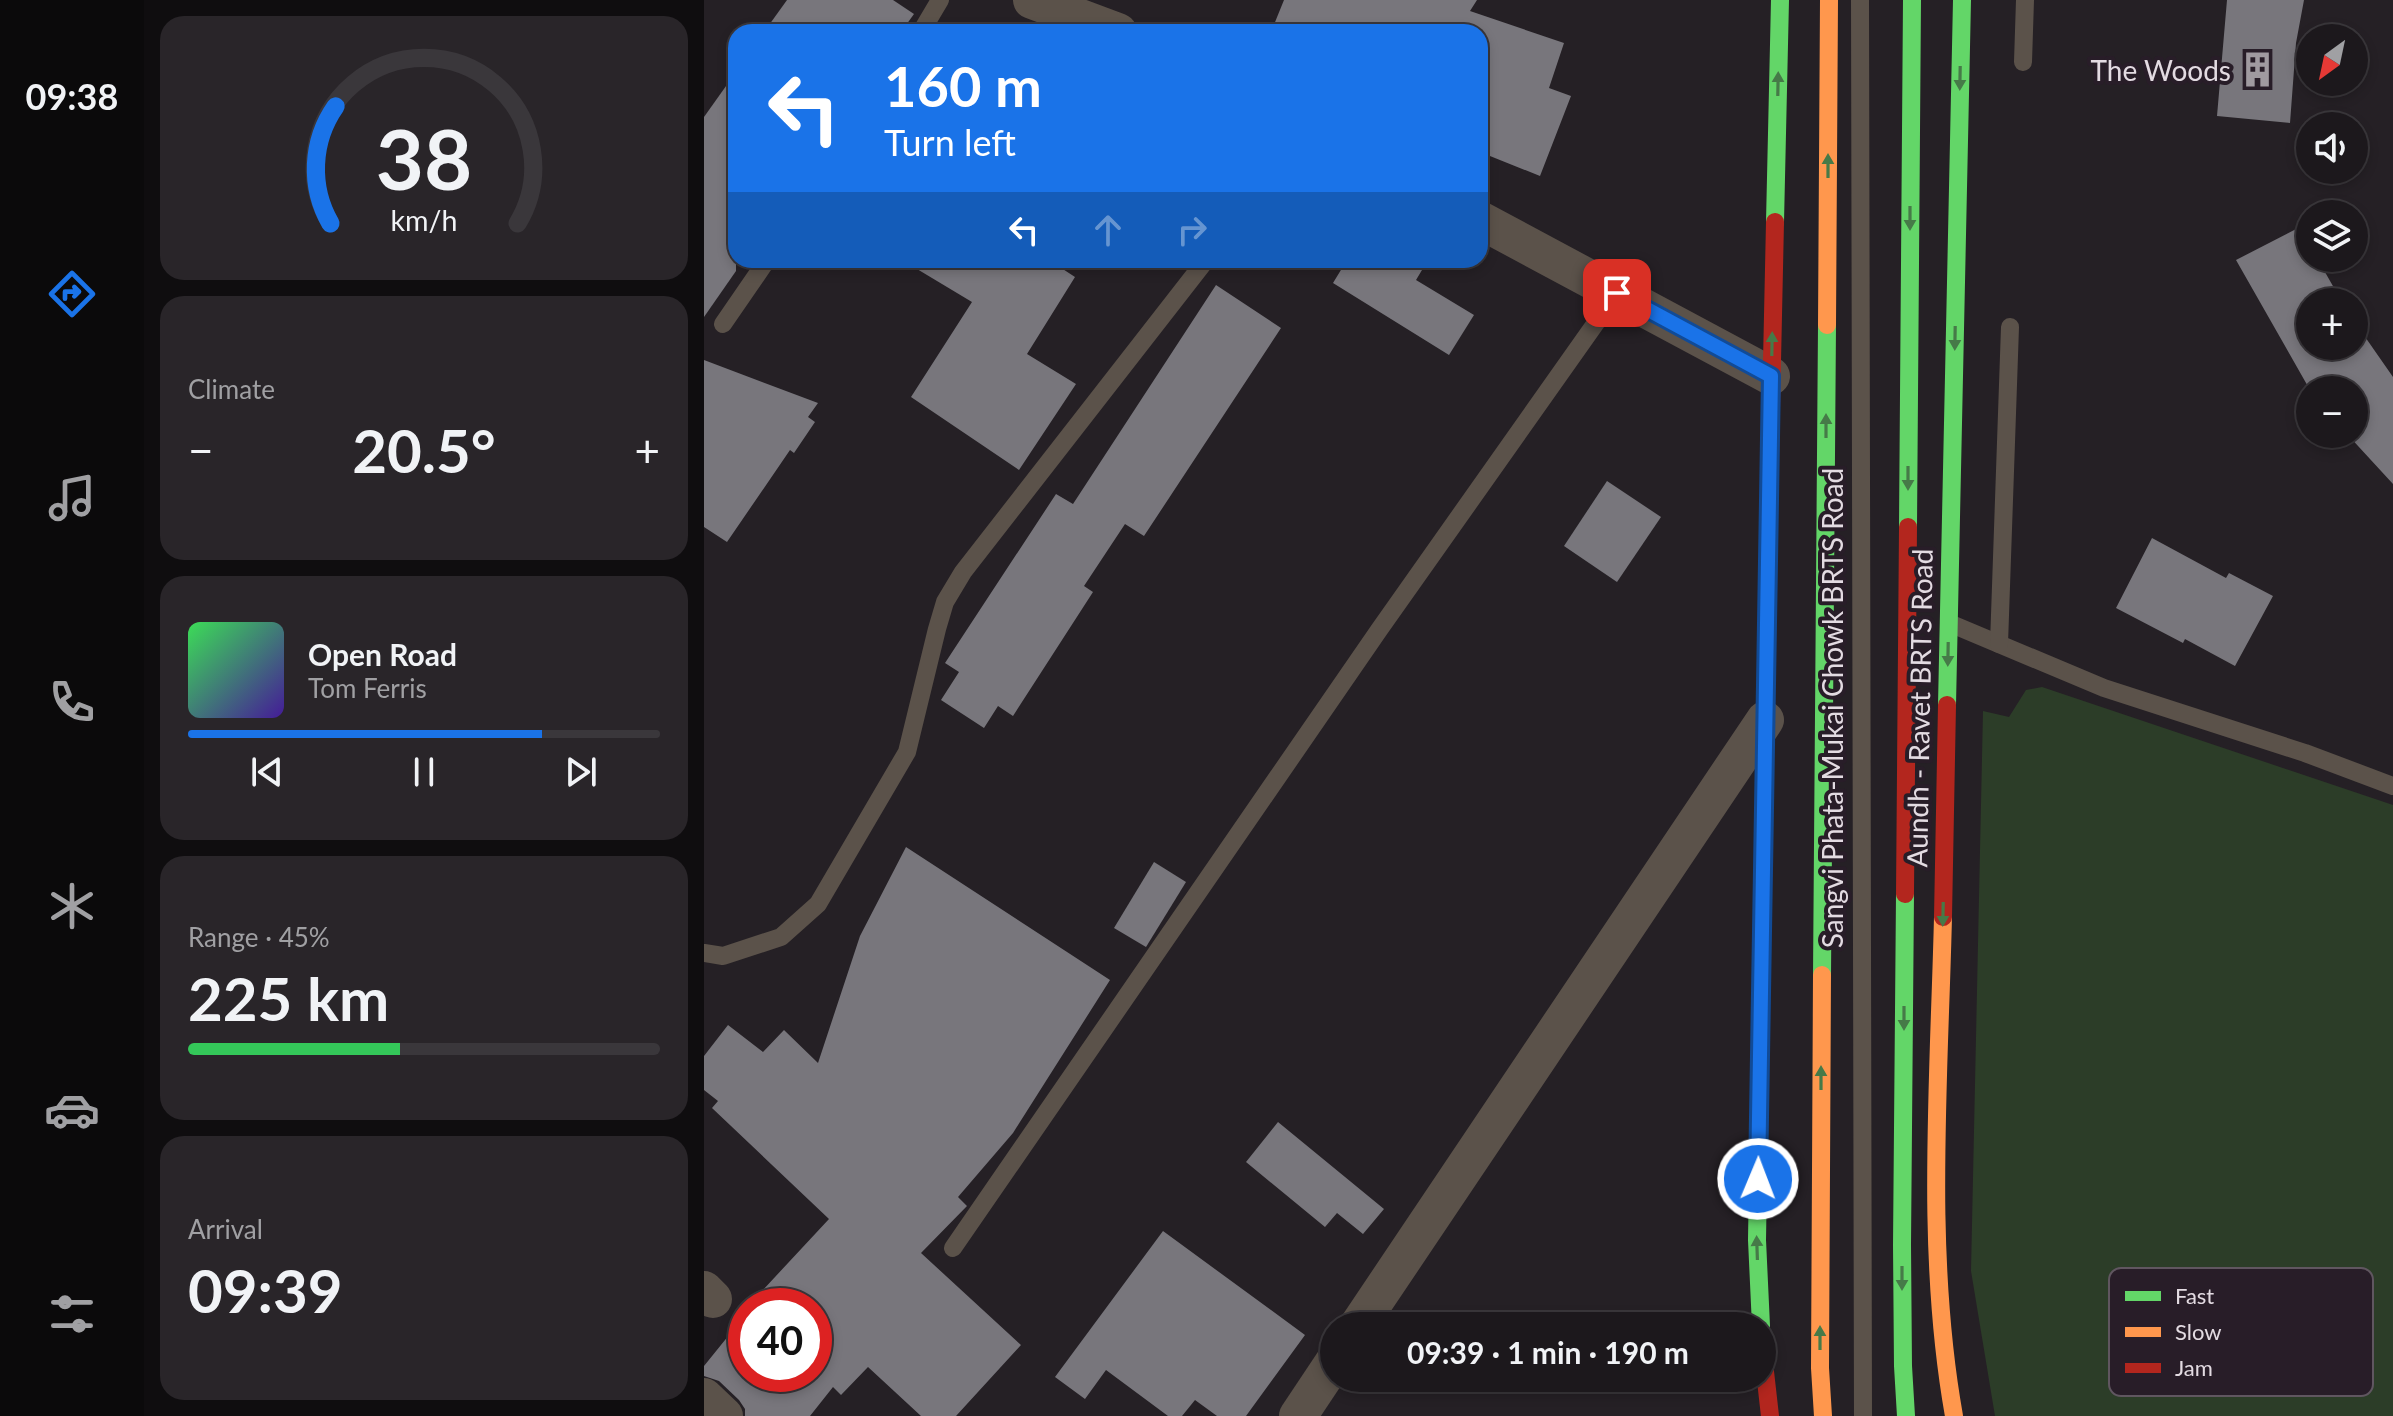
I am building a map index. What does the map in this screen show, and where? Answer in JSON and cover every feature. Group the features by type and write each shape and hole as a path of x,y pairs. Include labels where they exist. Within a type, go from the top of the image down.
{"street":[{"path":"1032,0 1096,24"},
{"path":"1760,1312 1757,1240 1780,0"},
{"path":"1823,1416 1820,1228 1829,0"},
{"path":"1906,1416 1902,1229 1912,0"},
{"name":"Aundh - Ravet BRTS Road","path":"1954,1416 1945,1365 1936,1240 1962,0"},
{"path":"1488,224 1771,376"},
{"path":"1367,1312 1765,720"},
{"path":"1298,1416 1320,1383"},
{"path":"1767,1392 1770,1416"},
{"path":"704,1397 724,1416"}],"lane":[{"path":"926,24 940,0"},
{"name":"Sangvi Phata-Mukai Chowk BRTS Road","path":"1860,0 1863,1416"},
{"path":"2023,62 2025,0"},
{"path":"723,324 762,268"},
{"path":"704,953 723,956 781,937 818,904 907,752 945,602 963,572 1200,268"},
{"path":"953,1248 1379,630 1617,293"},
{"path":"1999,644 2010,327"},
{"path":"1949,623 2104,688 2305,753 2393,786"}],"green space":[{"path":"2042,687 2393,805 2393,1416 1995,1416 1971,1271 1983,711 2009,717 2026,690"}],"building":[{"path":"787,0 893,0 914,14 907,24 770,24"},
{"path":"1284,0 1477,0 1470,11 1564,43 1549,88 1571,96 1540,176 1488,155 1488,24 1274,24"},
{"name":"The Woods","path":"2227,0 2304,0 2300,24 2296,24 2290,123 2217,116"},
{"path":"728,83 728,268 736,268 736,271 704,317 704,117"},
{"path":"2296,229 2296,272 2325,272 2334,288 2296,288 2296,360 2368,360 2368,341 2393,377 2393,484 2360,448 2368,448 2368,376 2302,376 2236,260"},
{"path":"915,268 1061,268 1075,277 1027,354 1076,384 1019,470 911,397 972,302"},
{"path":"1342,268 1423,268 1416,280 1474,315 1449,355 1333,283"},
{"path":"1216,285 1281,328 1144,536 1125,524 1084,586 1093,592 1013,716 998,706 984,728 941,700 959,672 945,663 1056,494 1073,504"},
{"path":"704,360 818,403 808,417 815,422 794,453 790,450 727,542 704,527"},
{"path":"1607,481 1661,517 1617,582 1564,546"},
{"path":"2152,538 2226,578 2229,573 2273,596 2235,666 2116,608"},
{"path":"906,847 1110,980 1013,1133 958,1197 967,1206 921,1253 1021,1345 956,1416 921,1416 868,1367 841,1395 832,1388 832,1288 765,1288 829,1219 712,1108 718,1101 704,1090 704,1056 728,1025 763,1052 784,1030 818,1063 860,936"},
{"path":"1154,862 1186,882 1146,947 1114,928"},
{"path":"1278,1122 1384,1209 1363,1234 1337,1213 1325,1227 1246,1162"},
{"path":"1163,1231 1305,1335 1246,1416 1217,1416 1195,1400 1182,1416 1168,1416 1106,1370 1085,1399 1055,1377"},
{"path":"728,1336 728,1390 719,1381 704,1376 704,1366"},
{"path":"731,1392 829,1392 810,1416 745,1416 745,1409"}],"traffic: fast":[{"path":"1775,222 1780,0"},
{"path":"1908,527 1912,0"},
{"path":"1947,705 1962,0"},
{"path":"1822,975 1827,325"},
{"path":"1760,1312 1757,1240 1769,501"},
{"path":"1905,894 1902,1245 1906,1416"}],"traffic: slow":[{"path":"1827,325 1829,0"},
{"path":"1943,917 1937,1230 1939,1293 1954,1416"},
{"path":"1822,975 1820,1368 1823,1416"}],"traffic: jam":[{"path":"1769,501 1775,222"},
{"path":"1905,894 1908,527"},
{"path":"1943,917 1947,705"},
{"path":"1767,1392 1770,1416"}],"place":[{"name":"The Woods","path":"2257,70"}],"route":[{"path":"1617,293 1771,376 1758,1179"}]}
